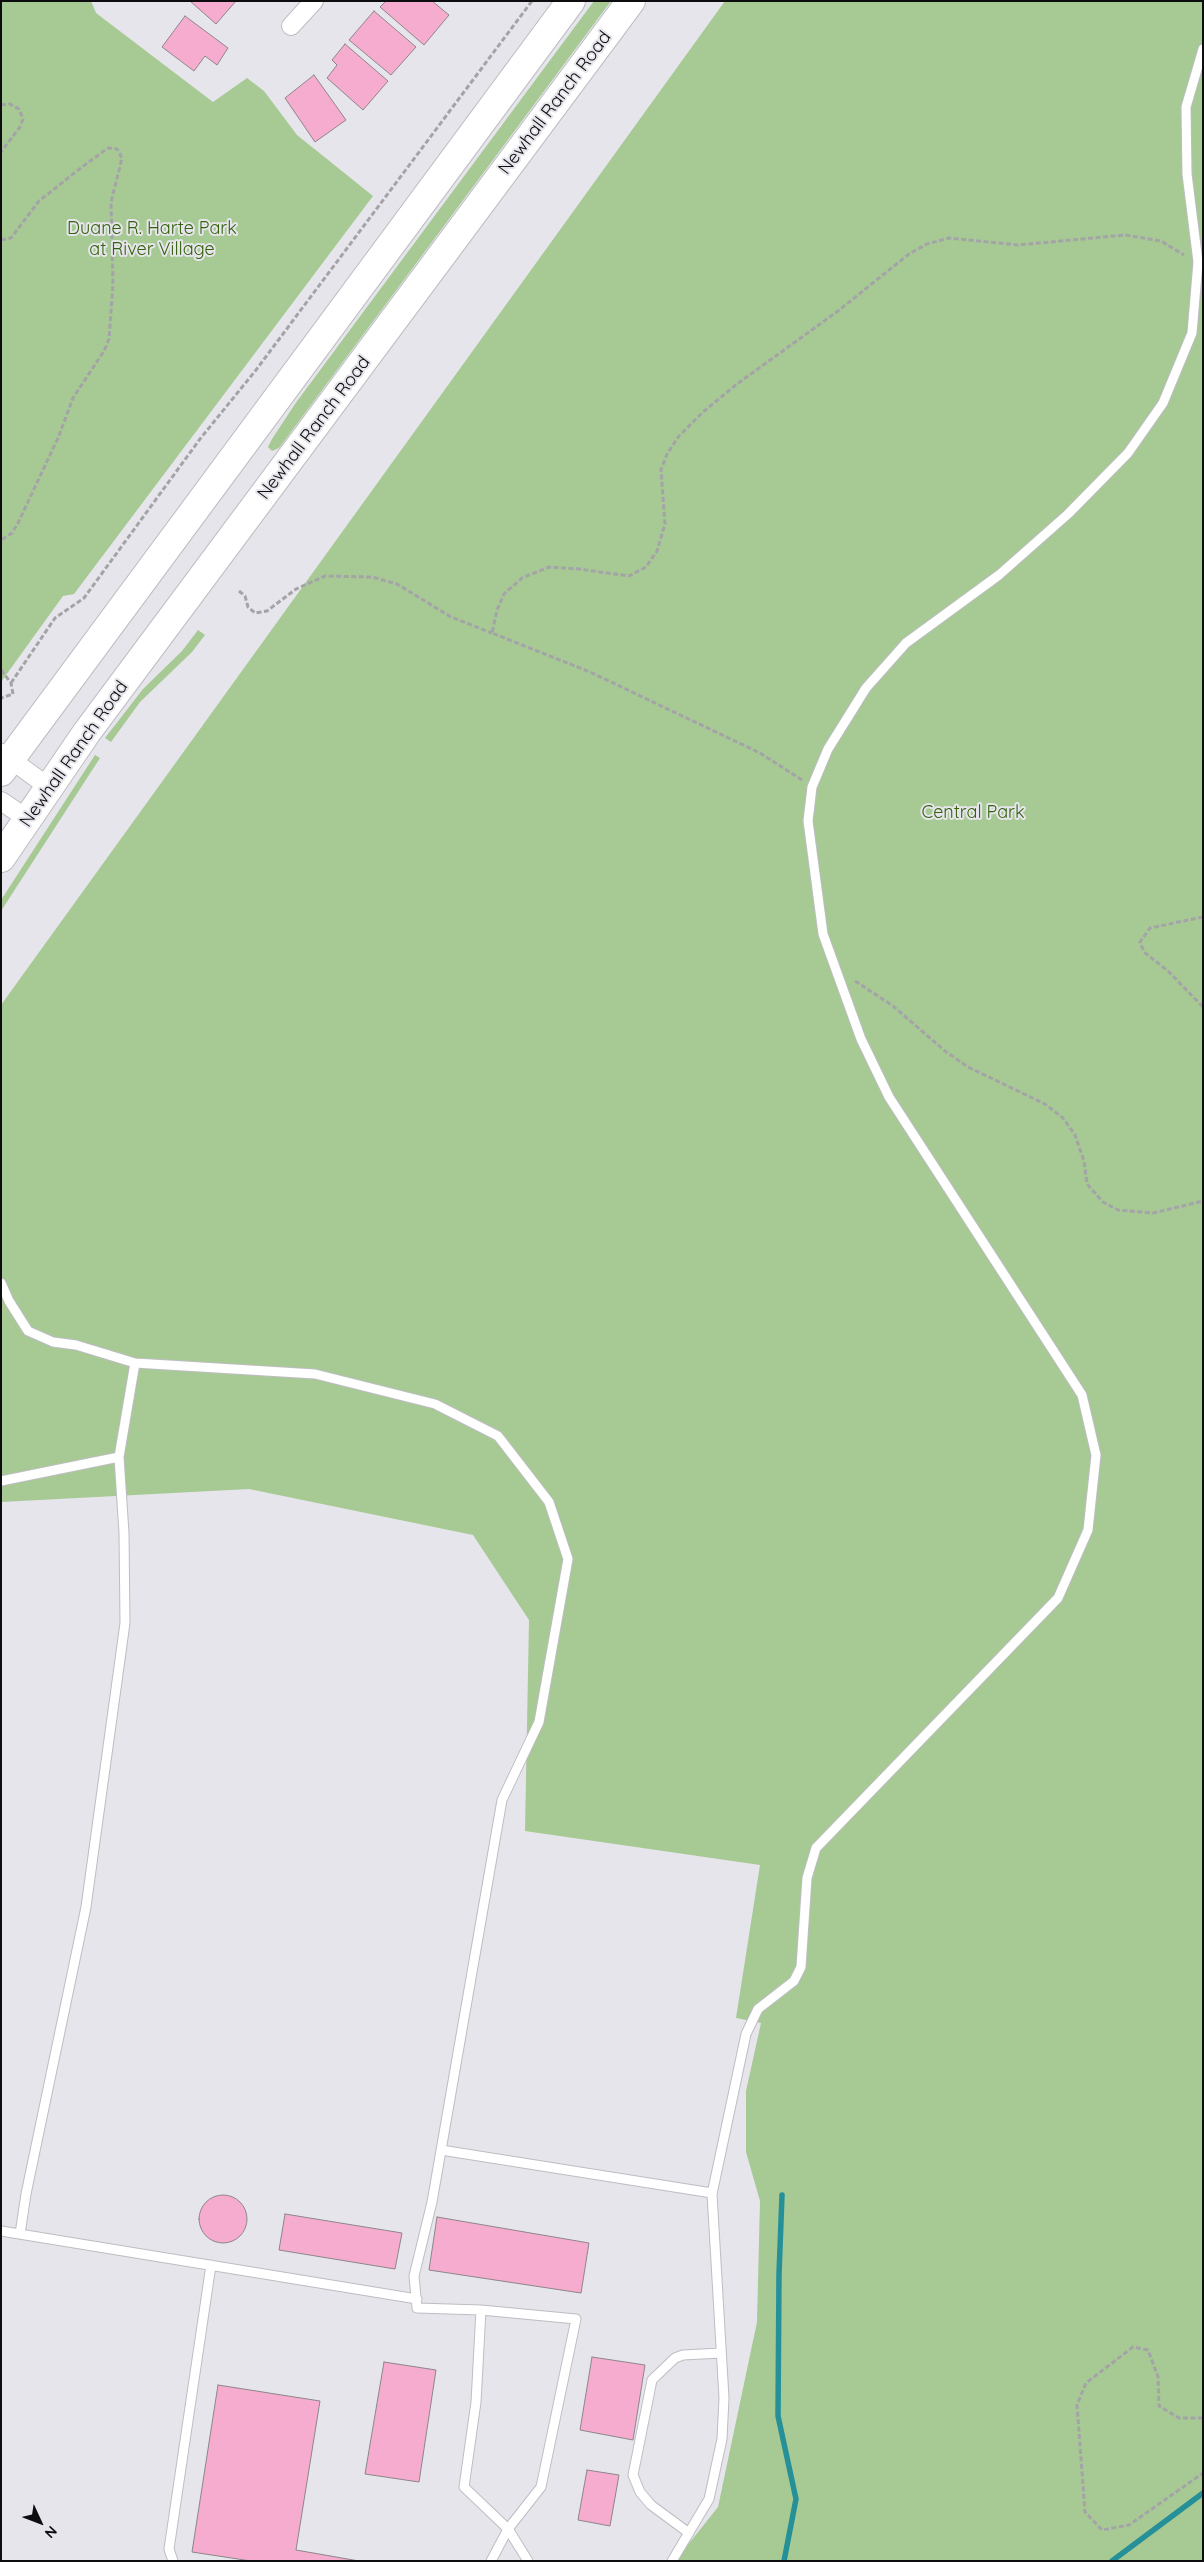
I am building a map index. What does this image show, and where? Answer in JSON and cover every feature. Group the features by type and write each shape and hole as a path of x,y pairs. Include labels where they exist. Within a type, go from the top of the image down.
{"main road":[{"path":"4,761 571,1"},
{"name":"Newhall Ranch Road","path":"1,858 87,732 631,1"}],"street":[{"path":"291,26 314,1"},
{"path":"4,761 50,788"},
{"path":"1,802 28,820"}],"lane":[{"path":"672,2561 708,2499 722,2439 724,2398 712,2193 746,2034 758,2009 794,1981 801,1966 808,1878 816,1848 1058,1598 1088,1530 1096,1455 1082,1395 889,1097 861,1039 824,934 808,821 812,787 828,749 866,688 906,643 1000,575 1068,514 1128,453 1162,403 1192,333 1198,262 1187,174 1186,107 1203,49"},
{"path":"1,1283 9,1301 28,1331 53,1342 76,1345 135,1363 315,1374 435,1404 498,1436 548,1502 568,1560 539,1722 502,1800 441,2150 414,2276 417,2308 481,2310 576,2319 541,2487 508,2529 492,2561"},
{"path":"20,2234 26,2194 86,1907 124,1623 124,1533 119,1457 135,1363"},
{"path":"1,1481 119,1457"},
{"path":"441,2150 712,2193"},
{"path":"1,2231 417,2299"},
{"path":"173,2561 169,2549 211,2265"},
{"path":"481,2310 476,2402 464,2487 508,2529 528,2561"},
{"path":"689,2533 651,2505 640,2492 633,2476 652,2380 675,2358 683,2355 721,2354"}],"path":[{"path":"11,683 55,618 84,598 200,439 262,362 532,1"},
{"path":"1,106 10,104 20,109 23,119 20,127 1,152"},
{"path":"1,240 11,238 39,201 82,167 108,148 117,149 122,158 111,202 112,284 109,339 104,351 73,398 58,438 18,523 12,533 1,540"},
{"path":"492,634 496,610 504,594 522,578 549,567 580,568 629,576 646,567 657,551 665,524 662,470 666,454 679,436 703,412 737,384 838,311 909,254 927,244 949,238 1018,245 1125,234 1162,241 1198,262"},
{"path":"239,591 245,596 248,607 255,613 267,611 296,589 325,576 372,577 397,584 451,617 590,672 760,752 812,787"},
{"path":"1,670 11,683 13,694 1,698"},
{"path":"1203,917 1150,928 1140,942 1144,952 1168,971 1203,1007"},
{"path":"836,968 893,1006 945,1051 968,1067 1045,1104 1063,1118 1075,1135 1084,1161 1087,1184 1103,1202 1118,1210 1153,1213 1203,1201"},
{"path":"1203,2418 1179,2418 1159,2406 1158,2377 1148,2350 1133,2347 1086,2383 1076,2405 1085,2512 1102,2530 1129,2525 1203,2473"}],"green space":[{"name":"Duane R. Harte Park at River Village","path":"1,1 91,1 96,13 213,102 247,78 264,91 297,135 373,196 74,594 63,596 1,682"},
{"path":"594,1 611,1 279,448 272,451 268,447 295,404"},
{"name":"Central Park","path":"725,1 1203,1 1203,2561 675,2561 718,2507 757,2322 760,2201 746,2152 746,2091 761,2023 736,2018 760,1865 525,1831 529,1620 473,1535 249,1489 1,1502 1,1005"},
{"path":"198,630 205,635 192,652 140,702 111,742 105,738 143,689 182,651"},
{"path":"95,755 100,758 1,911 1,900"}],"building":[{"path":"190,1 236,1 216,24"},
{"path":"386,1 432,1 449,15 424,45 380,7"},
{"path":"374,11 416,47 391,75 349,40"},
{"path":"185,16 228,48 217,65 205,56 194,71 162,47"},
{"path":"345,44 388,81 363,110 327,78 337,65 332,60"},
{"path":"314,75 346,120 315,142 285,98"},
{"path":"218,2195 228,2195 237,2199 243,2205 246,2210 246,2228 237,2239 228,2243 218,2243 209,2239 203,2233 199,2224 199,2214 203,2205 209,2199"},
{"path":"285,2214 402,2233 395,2269 279,2250"},
{"path":"437,2217 589,2243 581,2293 429,2270"},
{"path":"592,2357 645,2365 633,2440 580,2430"},
{"path":"384,2362 436,2370 419,2482 365,2474"},
{"path":"218,2385 320,2401 296,2550 359,2561 251,2561 192,2552"},
{"path":"587,2470 619,2475 610,2526 578,2520"}],"waterway":[{"path":"782,2195 779,2274 778,2416 796,2499 784,2561"},
{"path":"1112,2561 1203,2493"}]}
